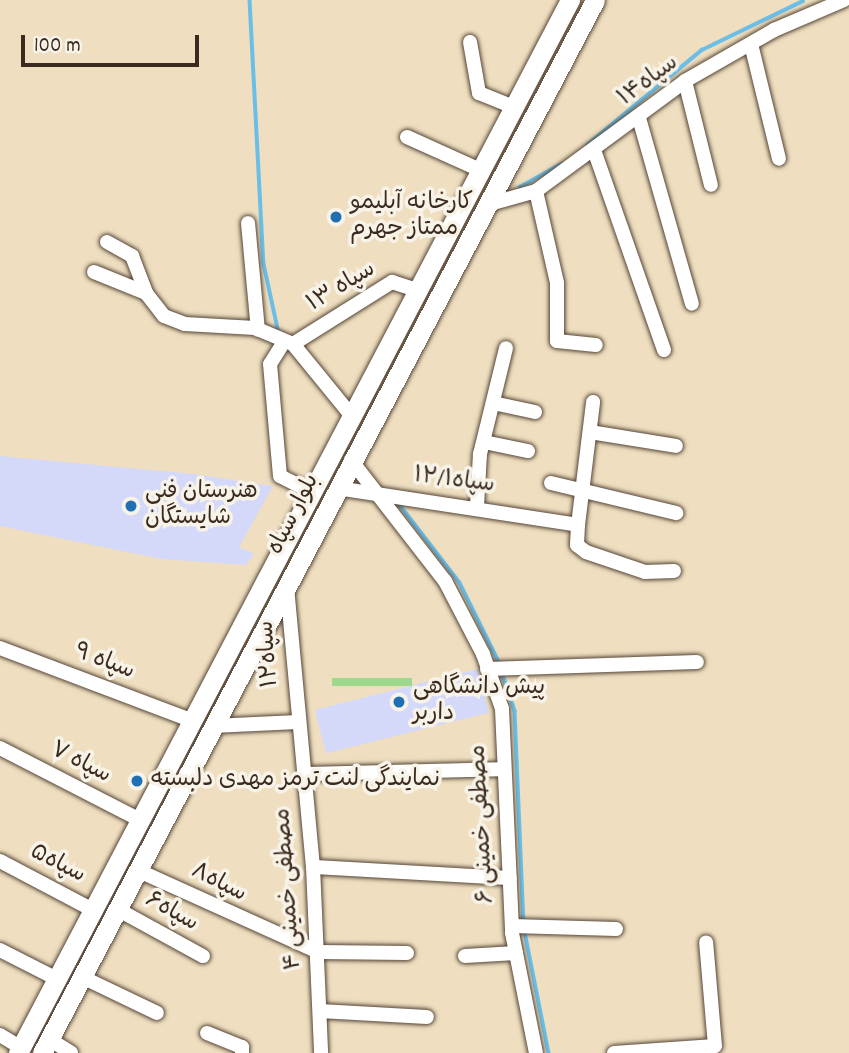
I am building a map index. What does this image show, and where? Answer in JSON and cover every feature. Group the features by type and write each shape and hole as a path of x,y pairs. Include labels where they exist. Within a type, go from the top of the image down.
{"main road":[{"name":"بلوار سپاه","path":"20,1051 349,414 570,0"},
{"name":"بلوار سپاه","path":"45,1046 286,583 595,0"},
{"path":"268,570 286,583"}],"street":[{"path":"845,0 849,10"},
{"name":"سپاه۱۴","path":"486,205 536,191 639,118 685,81 814,6 845,0"},
{"path":"470,42 479,93 514,107"},
{"path":"751,44 779,159"},
{"path":"685,81 711,185"},
{"path":"639,118 692,304"},
{"path":"407,137 480,170"},
{"path":"594,150 664,350"},
{"path":"536,191 557,283 557,341 596,345"},
{"path":"248,223 258,330"},
{"path":"107,242 132,256 146,293 164,316 185,324 258,330 287,344 349,414"},
{"path":"94,272 146,293"},
{"name":"سپاه ۱۳","path":"287,344 392,282 416,290"},
{"path":"287,344 270,364 280,476 309,491"},
{"path":"477,506 485,442 506,348"},
{"path":"593,402 577,545 586,552 645,572 674,571"},
{"path":"494,403 535,412"},
{"path":"590,432 676,446"},
{"path":"485,442 528,452"},
{"name":"سپاه۱۲/۱","path":"351,460 383,497"},
{"path":"551,483 582,494 676,513"},
{"name":"سپاه۱۲/۱","path":"337,488 383,497 477,506 578,525"},
{"name":"مصطفی خمینی ۶","path":"383,497 444,581 487,668 502,709 512,926 536,1053"},
{"name":"سپاه۱۲","path":"286,583 298,722"},
{"name":"سپاه ۹","path":"0,648 191,720"},
{"path":"487,668 697,662"},
{"path":"212,726 298,722"},
{"name":"مصطفی خمینی ۴","path":"298,722 319,952 321,1053"},
{"name":"سپاه ۷","path":"0,748 140,820"},
{"path":"303,774 503,769"},
{"name":"سپاه۵","path":"0,862 93,910"},
{"path":"313,867 510,878"},
{"name":"سپاه۸","path":"137,870 319,952"},
{"name":"سپاه۶","path":"117,909 203,956"},
{"path":"512,926 616,929"},
{"path":"614,1053 707,1049 706,942"},
{"path":"0,950 57,979"},
{"path":"319,952 407,953"},
{"path":"465,956 516,953"},
{"path":"82,977 157,1013"},
{"path":"320,1011 428,1017"},
{"path":"207,1033 242,1047 242,1053"},
{"path":"0,1035 20,1051"},
{"path":"45,1046 71,1053"}],"shaded area":[{"name":"هنرستان فنی شایستگان","path":"0,456 193,474 273,486 239,547 254,554 246,565 161,559 0,526"},
{"name":"پیش دانشگاهی داربر","path":"478,669 489,713 326,753 315,710"}],"green space":[{"path":"332,678 412,678 412,686 332,686"}],"waterway":[{"path":"250,0 264,264 278,329"},
{"path":"587,145 702,50 803,1"},
{"path":"520,187 561,164"},
{"path":"400,505 460,583 500,664"},
{"path":"502,672 515,711 524,924"},
{"path":"525,932 549,1053"}],"place":[{"name":"کارخانه آبلیمو ممتاز جهرم","path":"336,217"},
{"name":"هنرستان فنی شایستگان","path":"131,506"},
{"name":"پیش دانشگاهی داربر","path":"399,702"},
{"name":"نمایندگی لنت ترمز مهدی دلبسته","path":"137,781"}]}
